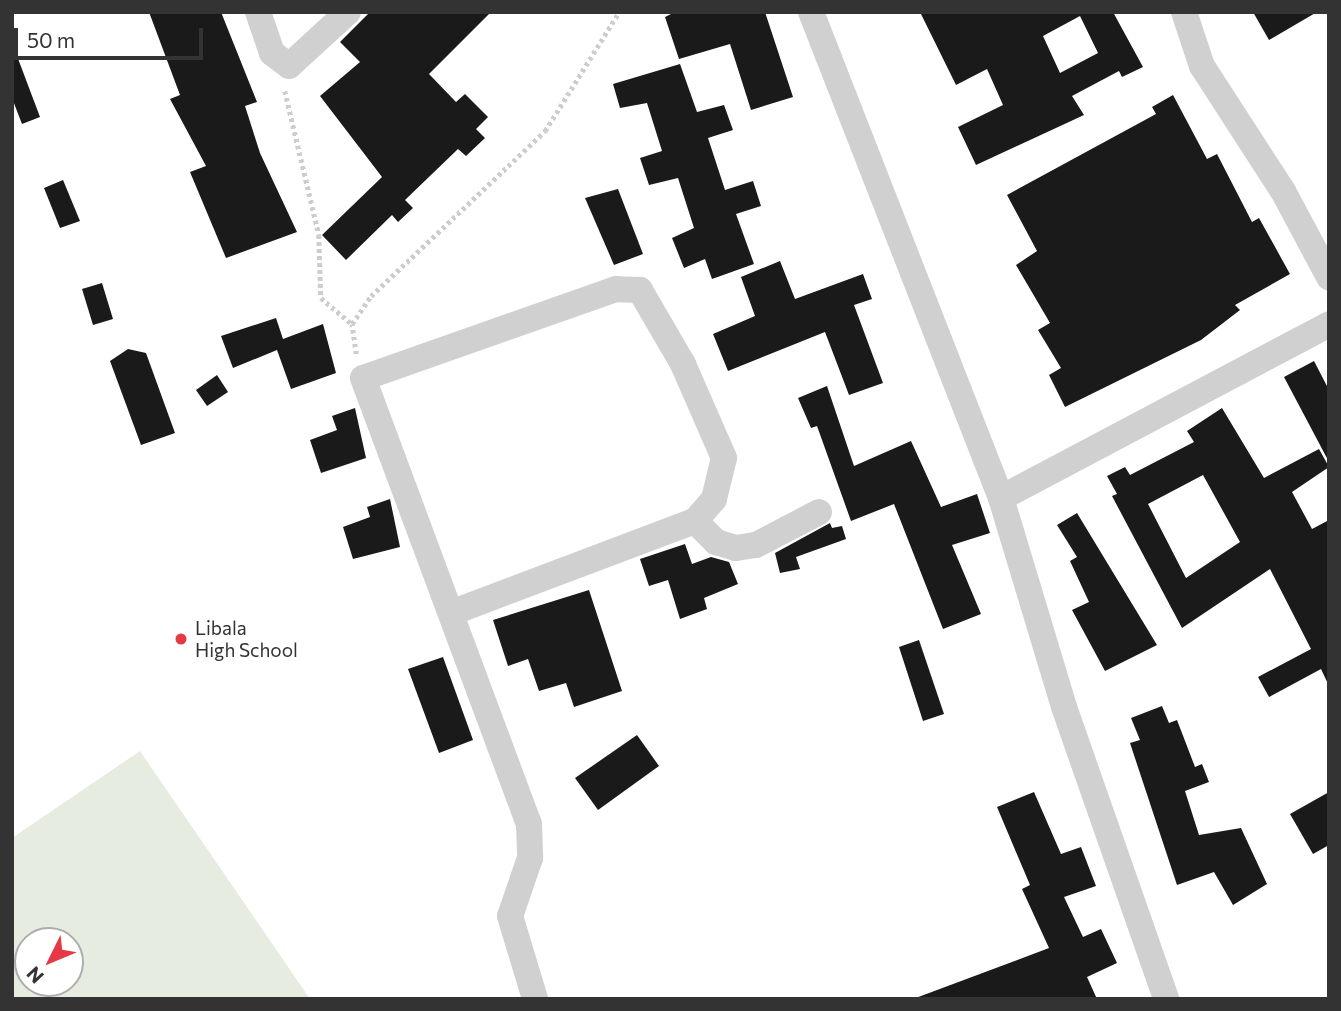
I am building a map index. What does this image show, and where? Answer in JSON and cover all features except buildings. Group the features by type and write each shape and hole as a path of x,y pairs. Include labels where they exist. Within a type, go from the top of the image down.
{"street":[{"path":"258,12 278,63 301,59 348,12"},
{"path":"811,12 1001,498 1064,707 1166,999"},
{"path":"1184,12 1202,66 1283,191 1329,278"},
{"path":"451,613 695,521 714,499 724,458 683,364 640,290 603,293 363,378 529,824 530,858 510,916 536,999"},
{"path":"1001,498 1329,324"},
{"path":"695,521 716,542 736,548 756,545 819,512"}],"path":[{"path":"352,324 371,296 545,131 619,12"},
{"path":"278,63 318,235 321,298 352,324 363,378"}],"shaded area":[{"path":"140,751 310,999 12,999 12,838"}],"place":[{"name":"Libala High School","path":"181,639"}]}
